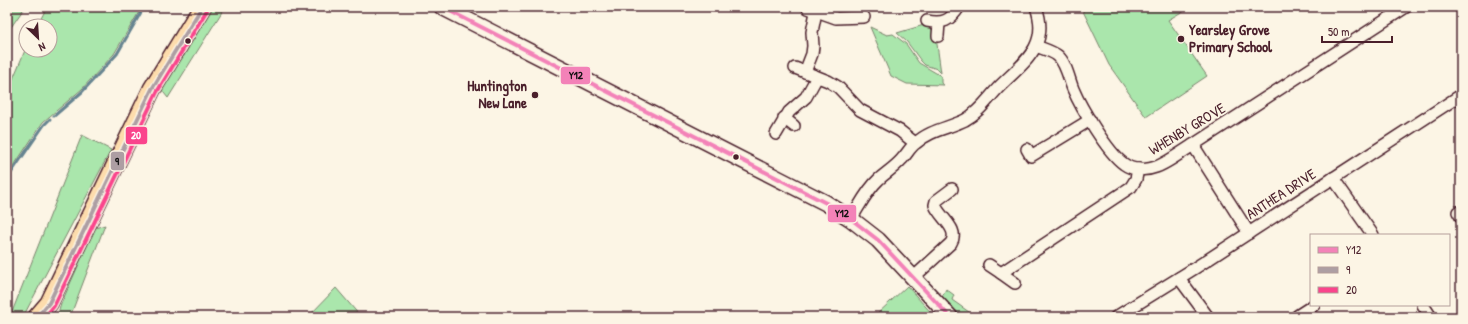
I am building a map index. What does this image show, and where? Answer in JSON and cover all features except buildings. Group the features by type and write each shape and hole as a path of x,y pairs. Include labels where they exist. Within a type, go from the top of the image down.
{"main road":[{"path":"36,317 49,310 152,89 202,7"}],"street":[{"path":"442,7 804,191 851,219 878,240 950,317"},
{"path":"927,20 939,22 946,21 952,17 959,7"},
{"path":"851,219 869,190 878,180 903,159 915,143 932,132 960,122 975,113 1022,67 1036,46 1040,24 1036,7"},
{"name":"WHENBY GROVE","path":"1001,273 1131,187 1136,180 1138,169 1154,168 1163,164 1406,7"},
{"path":"864,17 836,18 812,10 812,54 800,70 838,87 860,110 876,120 900,131 915,143"},
{"path":"938,36 939,22"},
{"path":"1036,46 1059,57 1064,64 1081,106 1090,120 1119,160 1130,167 1138,169"},
{"path":"776,134 784,118 806,97 817,77"},
{"name":"ANTHEA DRIVE","path":"1116,317 1249,233 1461,95"},
{"path":"784,118 794,126"},
{"path":"1027,155 1090,120"},
{"path":"1193,145 1249,233"},
{"path":"1333,178 1372,234"},
{"path":"914,277 951,243 954,238 951,228 935,205 936,201 952,189"},
{"path":"990,265 1015,283"},
{"path":"1179,278 1208,317"},
{"path":"1297,315 1312,306"},
{"path":"1424,306 1431,317"}],"green space":[{"path":"7,7 25,7 7,33"},
{"path":"47,7 142,7 114,54 82,89 43,122 7,176 7,93 22,58 58,58 58,18 41,18"},
{"path":"209,7 225,7 168,98 160,88 171,67 184,56"},
{"name":"Yearsley Grove Primary School","path":"1081,7 1190,7 1168,20 1207,76 1146,117 1109,65"},
{"path":"924,25 930,26 936,37 941,73 937,69 925,65 907,42 897,33"},
{"path":"870,27 887,35 893,34 906,44 919,63 941,76 941,83 944,85 907,84 891,76"},
{"path":"82,135 111,150 23,317 10,317"},
{"path":"105,225 70,317 57,317 61,304 95,228"},
{"path":"907,286 935,317 874,317"},
{"path":"336,288 361,317 308,317"},
{"path":"946,289 954,295 952,300 976,317 958,317 941,298"}],"waterway":[{"path":"54,116 82,92 117,54 144,7"},
{"path":"7,179 44,125 50,119"}],"transit line":[{"name":"9","path":"37,317 49,303 152,89 202,7"},
{"name":"Y12","path":"442,7 826,203 851,219 878,240 950,317"},
{"name":"20","path":"45,317 54,306 157,92 207,10"}],"place":[{"name":"Yearsley Grove Primary School","path":"1181,39"},
{"name":"Huntington New Lane","path":"535,95"}]}
